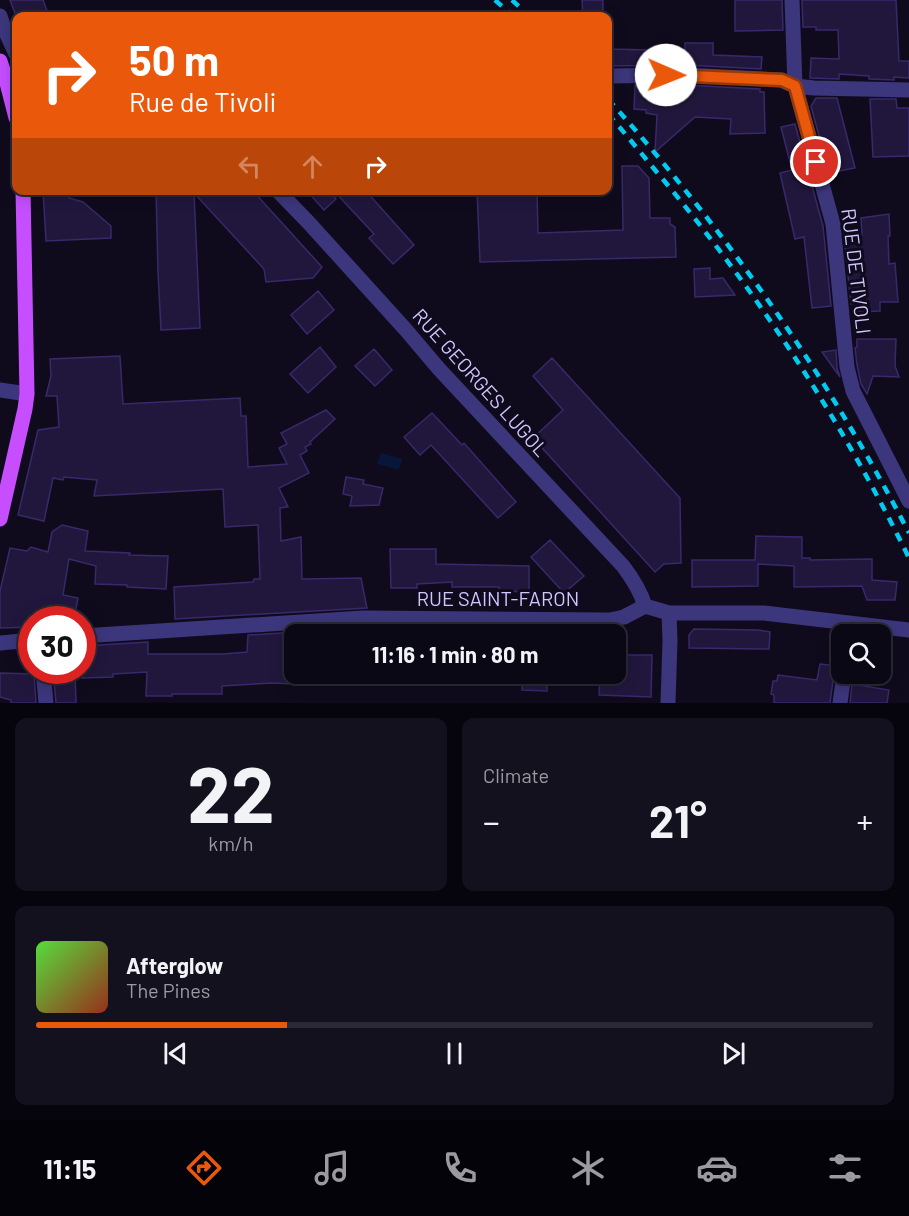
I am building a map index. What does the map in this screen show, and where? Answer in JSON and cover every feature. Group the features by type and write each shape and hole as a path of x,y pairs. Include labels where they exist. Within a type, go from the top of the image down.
{"main road":[{"path":"0,61 12,104"},
{"path":"0,519 27,394 23,195"}],"street":[{"name":"RUE DE TIVOLI","path":"792,0 795,86 833,224 847,367 854,391 909,501"},
{"path":"0,16 12,45"},
{"path":"612,76 685,75 782,80 795,86 814,88 909,90"},
{"name":"RUE GEORGES LUGOL","path":"282,195 439,369 623,566 635,581 645,606"},
{"path":"0,390 27,394"},
{"path":"645,606 669,613 764,613 831,625"},
{"name":"RUE SAINT-FARON","path":"96,635 363,618 610,620 624,617 645,606"},
{"path":"668,703 669,613"},
{"path":"891,630 909,630"},
{"path":"0,643 18,641"},
{"path":"44,684 46,703"},
{"path":"840,703 843,684"}],"water":[{"path":"381,453 402,459 399,470 377,464"}],"building":[{"path":"10,0 43,0 48,12 14,12"},
{"path":"582,0 603,0 603,12 583,12"},
{"path":"735,0 782,0 783,30 735,31"},
{"path":"802,0 896,0 899,61 909,61 909,78 869,79 869,76 839,74 839,79 810,78 811,58 839,59 838,30 816,30 816,27 803,27"},
{"path":"685,43 713,43 713,55 762,57 761,69 685,65 612,66 612,49 651,50 651,52 685,50"},
{"path":"635,85 760,89 760,92 764,92 765,133 730,134 731,119 695,117 655,152 657,115 646,113 646,110 634,109"},
{"path":"816,98 837,98 855,168 829,173 811,106"},
{"path":"870,99 896,99 897,108 909,108 909,156 873,157"},
{"path":"795,124 823,226 831,306 812,308 804,237 795,239 780,173 792,170 781,127"},
{"path":"622,166 638,166 649,178 650,218 670,218 670,224 675,227 676,257 480,262 477,195 537,195 538,233 623,230"},
{"path":"43,195 69,195 69,198 83,202 111,226 111,238 46,241"},
{"path":"156,195 194,195 200,328 161,330"},
{"path":"196,195 257,195 322,267 313,278 266,282 264,269"},
{"path":"310,195 333,195 336,199 324,210"},
{"path":"338,195 369,195 414,245 393,264 369,238 374,234"},
{"path":"889,214 889,264 895,263 898,302 880,302 880,311 857,312 857,303 851,304 844,236 862,235 861,218"},
{"path":"710,268 710,279 723,278 735,295 695,297 694,269"},
{"path":"318,291 334,310 307,334 291,315"},
{"path":"857,339 896,339 895,366 899,377 873,376 867,394 861,384 857,365 855,348"},
{"path":"320,347 336,367 308,393 290,374"},
{"path":"374,349 392,370 375,386 355,366"},
{"path":"836,350 837,368 840,377 822,352"},
{"path":"120,356 123,404 240,398 241,416 246,416 248,467 287,464 279,448 287,444 281,433 326,410 335,419 310,442 311,444 305,447 307,451 300,455 309,473 279,488 288,507 280,508 281,541 301,537 302,579 361,578 367,608 175,619 174,587 253,582 254,579 260,579 258,525 225,527 223,489 94,496 97,480 53,478 44,521 18,515 38,430 59,427 57,396 46,396 51,376 50,359"},
{"path":"552,358 680,498 681,563 664,564 655,572 533,438 563,410 533,376"},
{"path":"432,413 462,445 464,443 516,502 498,518 431,445 420,455 404,437"},
{"path":"346,477 364,480 363,484 383,488 379,505 350,506 352,496 343,494"},
{"path":"62,525 88,531 85,551 168,556 166,589 95,584 96,566 69,559 63,595 78,598 77,606 18,606 18,627 0,628 0,591 10,548 27,551 31,547 48,552 52,532"},
{"path":"756,536 802,537 802,558 810,558 810,560 872,559 872,580 897,582 895,600 867,600 862,586 794,587 794,566 758,564 758,586 692,587 692,560 755,560"},
{"path":"550,540 584,576 564,593 531,557"},
{"path":"390,549 436,549 436,564 529,566 529,592 499,591 499,587 452,587 452,582 417,584 417,588 391,588"},
{"path":"694,629 770,632 769,649 689,648 689,635"},
{"path":"284,633 284,684 222,686 222,694 146,696 147,672 96,678 96,645 148,642 148,654 223,654 247,652 248,635"},
{"path":"626,655 652,655 651,697 599,695 600,684 626,684"},
{"path":"820,664 831,665 833,684 830,703 774,703 774,695 771,694 773,681 777,681 778,675 817,680"},
{"path":"0,673 18,674 18,684 35,684 36,703 11,703 11,700 0,697"},
{"path":"54,684 75,684 76,703 56,703"},
{"path":"522,684 547,684 547,691 522,690"},
{"path":"852,684 889,690 887,703 850,703"}],"railway":[{"path":"495,0 508,12"},
{"path":"512,0 525,12"},
{"path":"612,104 693,200 772,307 844,418 909,533"},
{"path":"612,119 697,221 764,312 856,457 909,558"}],"route":[{"path":"666,75 782,80 795,86 816,162"}]}
